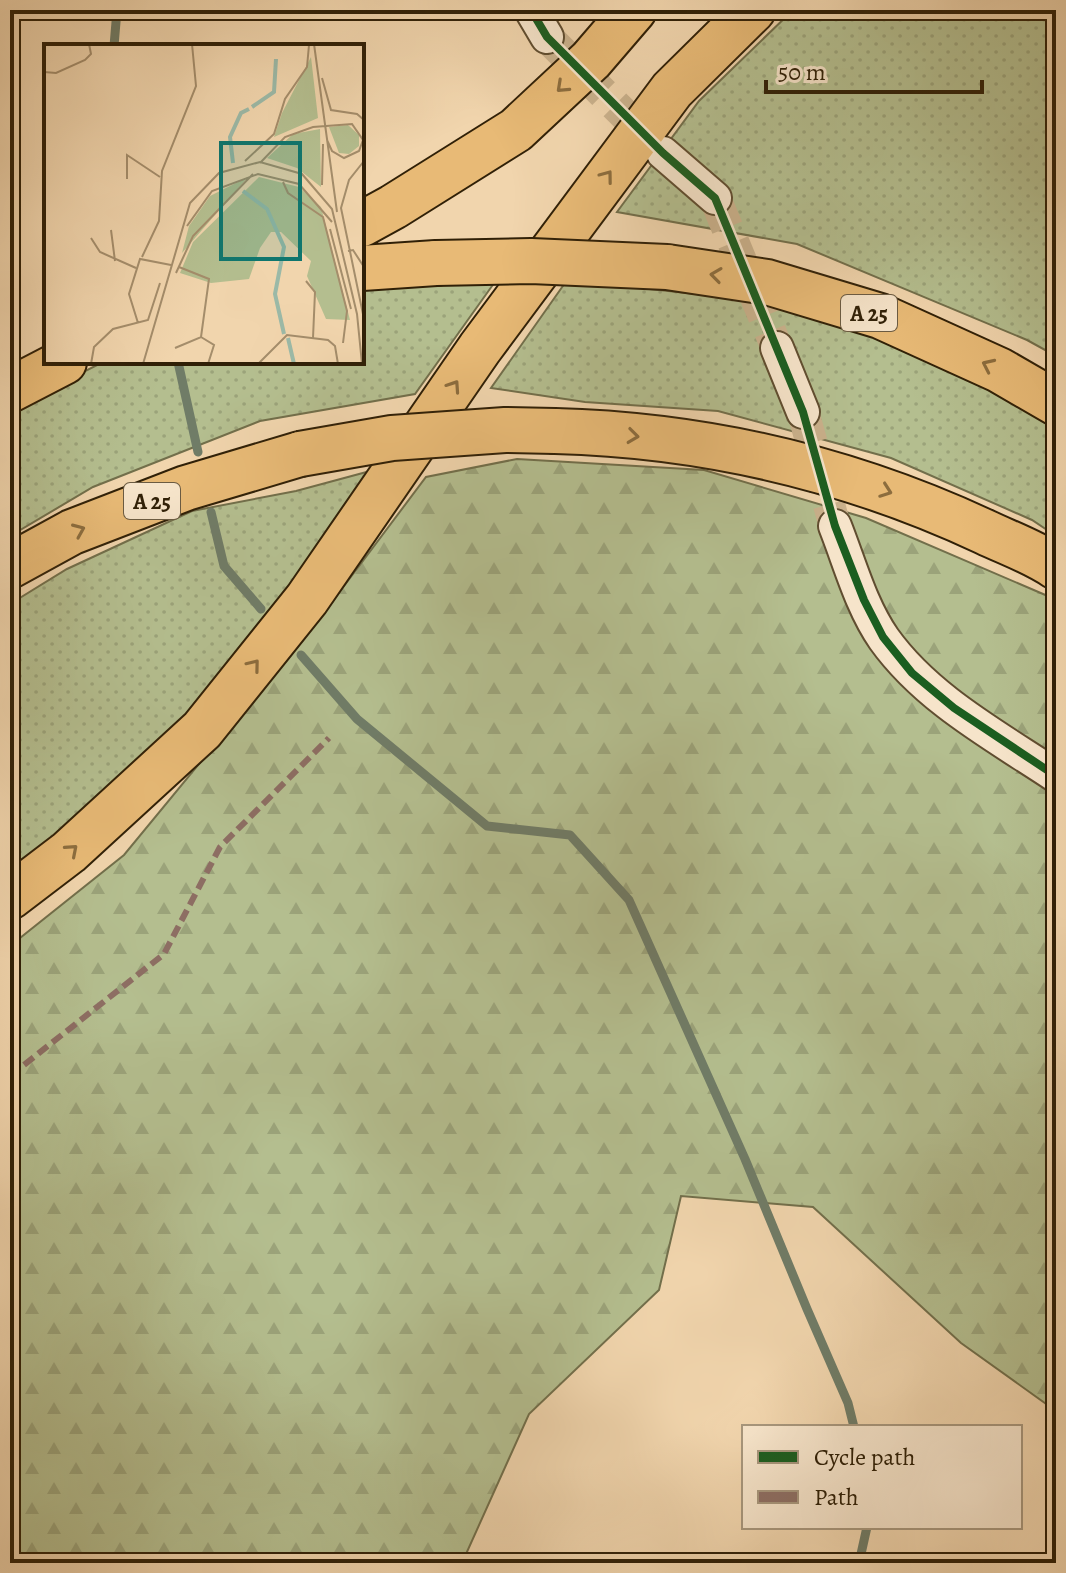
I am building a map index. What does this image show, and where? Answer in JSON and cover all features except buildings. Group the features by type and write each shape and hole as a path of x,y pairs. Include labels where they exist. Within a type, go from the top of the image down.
{"highway":[{"path":"364,223 516,130 591,60 634,10"},
{"path":"10,897 69,852 202,730 307,599 480,348 672,90 753,10"},
{"name":"A 25","path":"364,268 531,261 667,267 767,282 880,316 999,370 1056,403"},
{"path":"10,390 60,364"},
{"name":"A 25","path":"10,566 72,532 186,488 300,454 392,438 505,430 611,433 728,448 836,473 939,510 1056,567"}],"street":[{"path":"531,10 547,37"},
{"path":"663,153 715,198"},
{"path":"777,348 803,412"},
{"path":"835,526 864,600 883,637 912,673 954,708 1056,776"}],"green space":[{"path":"793,10 1056,10 1056,356 1027,340 797,244 617,212 699,101"},
{"path":"497,279 415,394 260,421 93,487 10,536 10,409 99,364 364,364 364,289"},
{"path":"565,283 791,304 924,351 1056,426 1056,536 1032,520 891,458 718,411 585,402 491,388"},
{"path":"517,459 704,470 866,518 1056,601 1056,1411 961,1343 813,1207 681,1196 659,1290 529,1414 462,1563 10,1563 10,946 124,855 329,606 426,477"},
{"path":"374,470 317,551 173,734 10,877 10,604 67,569 192,511 296,491"}],"waterway":[{"path":"114,44 117,10"},
{"path":"178,364 198,452"},
{"path":"211,512 224,566 261,609"},
{"path":"301,655 357,719 487,826 570,835 629,900 745,1159 848,1403 854,1425"},
{"path":"859,1563 867,1529"}],"tunnel":[{"path":"547,37 655,145"},
{"path":"715,198 777,348"},
{"path":"803,412 835,526"}],"marked path":[{"path":"10,1076 164,954 220,847 329,738"}],"cycle path":[{"path":"531,10 547,37 663,153 715,198 803,412 835,526 864,600 883,637 912,673 954,708 1056,776"}]}
